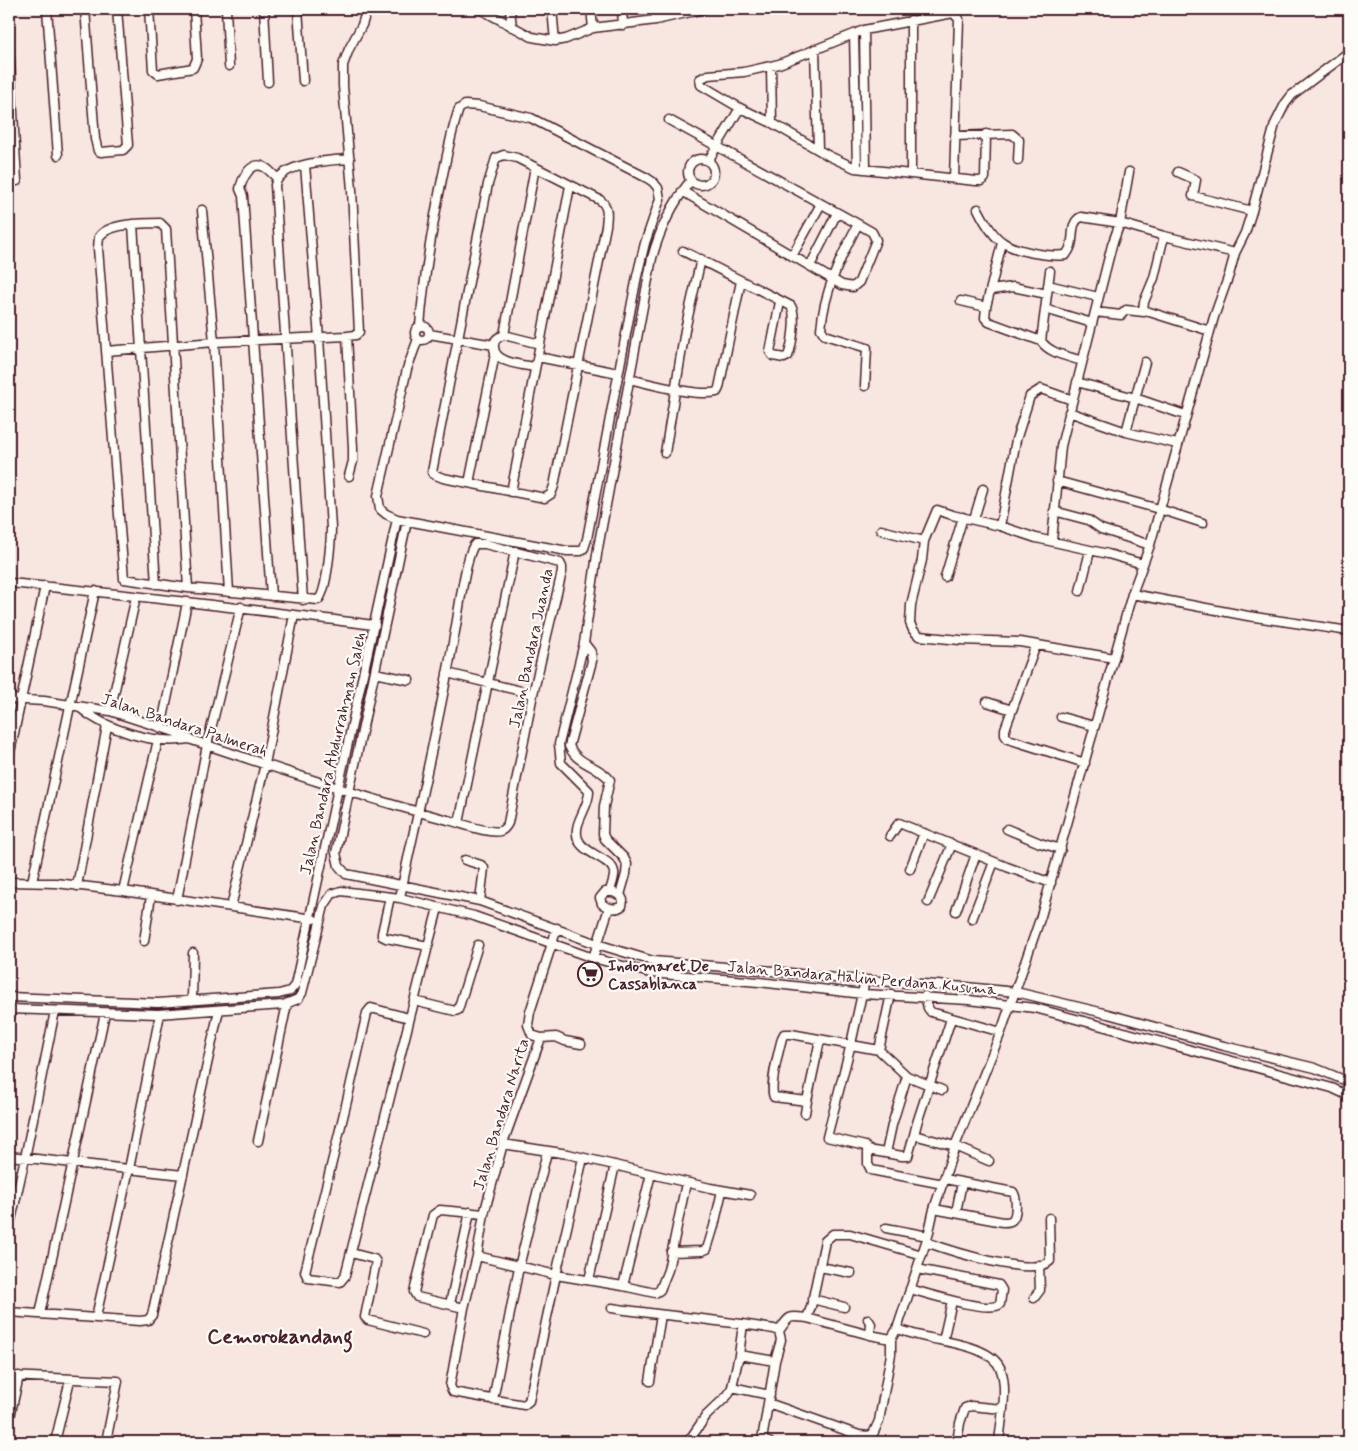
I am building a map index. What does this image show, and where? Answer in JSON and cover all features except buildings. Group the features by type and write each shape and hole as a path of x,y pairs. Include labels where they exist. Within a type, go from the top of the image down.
{"street":[{"path":"47,9 58,155"},
{"path":"85,9 94,139 98,151 101,152 123,150 128,145 117,9"},
{"path":"149,9 152,62 155,73 195,66 197,59 194,9"},
{"path":"226,9 229,66"},
{"path":"264,9 268,82"},
{"path":"298,9 303,81"},
{"path":"106,351 214,342 287,340 358,334 360,327 343,66 349,49 362,25 367,9"},
{"path":"480,9 532,37 554,41 566,39 593,28 656,20 685,11 704,9"},
{"path":"510,9 512,27"},
{"path":"552,9 554,41"},
{"path":"591,9 593,28"},
{"path":"622,9 623,25"},
{"path":"656,9 656,20"},
{"path":"954,179 958,17 953,13 949,12 864,30 771,66 744,72 708,75 700,79 701,86 772,123 818,150 857,168 976,182 984,180 986,134"},
{"path":"910,20 912,174"},
{"path":"857,168 864,30"},
{"path":"854,34 866,169"},
{"path":"9,44 18,181"},
{"path":"815,49 818,150"},
{"path":"732,1387 769,1399 859,1435 868,1436 872,1434 879,1421 891,1354 891,1339 927,1239 951,1181 1052,883 1132,594 1150,545 1210,331 1235,253 1245,233 1252,212 1276,124 1284,104 1292,95 1349,52"},
{"path":"771,66 772,123"},
{"path":"468,105 532,118 648,178 658,188 660,199 645,243 587,539 581,551 567,551 407,521 386,514 380,509 378,496 407,369 418,339 415,333 416,329 420,326 424,275 436,206 459,109 468,105"},
{"path":"708,161 719,146 740,108"},
{"path":"669,120 872,232 876,240 859,282 853,287 848,288 682,191"},
{"path":"955,136 1012,134 1019,140 1018,160"},
{"path":"500,155 517,158 570,186 604,204 607,215 551,494 548,497 542,498 443,478 433,474 488,184 496,158 500,155"},
{"path":"303,600 287,340 275,190 277,178 286,171 304,165 350,159"},
{"path":"700,159 712,164 714,172 710,183 698,185 691,180 688,172 692,163 700,159"},
{"path":"272,596 255,341 243,196 240,189 242,179 257,165 265,167 277,178"},
{"path":"188,588 166,229 160,223 133,224 107,230 101,234 98,240 123,578 125,580 188,588 316,601 322,597 331,543 330,506 319,338 304,165"},
{"path":"504,335 535,167"},
{"path":"1052,542 1057,482 1069,412 1112,245 1120,223 1130,172"},
{"path":"1178,172 1196,180 1193,196 1252,212"},
{"path":"606,792 589,791 561,762 559,744 584,643 598,548 652,258 667,214 691,180"},
{"path":"510,492 538,357 570,186"},
{"path":"792,256 821,204"},
{"path":"978,209 983,220 1002,243 1057,256 1066,255 1071,248 1074,225 1078,218 1081,217 1120,223 1235,253"},
{"path":"202,210 214,342 229,592"},
{"path":"810,266 837,213"},
{"path":"133,224 156,584"},
{"path":"858,224 832,280 822,331 825,335 867,348 865,386"},
{"path":"1144,312 1143,305 1154,278 1164,236"},
{"path":"1002,243 985,318 989,322 1041,341 1050,350 1082,361"},
{"path":"683,251 791,306 794,316 790,350 788,356 784,358 772,356 770,352 780,302"},
{"path":"665,453 685,330 701,259"},
{"path":"1041,341 1050,271"},
{"path":"630,379 676,389 710,393 718,390 741,281"},
{"path":"1048,285 1098,297"},
{"path":"991,290 1010,286 1047,294"},
{"path":"961,301 986,307"},
{"path":"1045,309 1092,323"},
{"path":"1095,312 1121,315 1126,310 1144,312 1210,331"},
{"path":"420,326 426,328 429,334"},
{"path":"429,334 495,350 500,359 536,367"},
{"path":"418,339 425,340 429,334"},
{"path":"469,483 496,340 504,335 540,344"},
{"path":"347,336 354,455 349,476"},
{"path":"538,357 618,373"},
{"path":"1126,432 1145,362"},
{"path":"1077,382 1185,415"},
{"path":"1000,526 1016,440 1030,396 1041,388 1072,400"},
{"path":"1069,412 1126,432 1178,444"},
{"path":"1057,482 1159,509 1203,523"},
{"path":"974,519 983,489"},
{"path":"1114,658 1020,642 960,640 919,636 912,630 910,623 911,605 922,560 924,541 937,510 1052,542 1143,564"},
{"path":"1054,511 1088,520 1101,529 1150,545"},
{"path":"945,577 963,517"},
{"name":"Jalan Bandara Abdurrahman Saleh","path":"290,991 295,985 398,519"},
{"name":"Jalan Bandara Abdurrahman Saleh","path":"349,876 339,866 336,853 407,521"},
{"path":"881,530 924,541"},
{"name":"Jalan Bandara Juanda","path":"349,791 418,812 458,823 499,831 506,828 533,694 562,572 562,567 559,563 485,544 475,544 472,548 447,673 418,812 402,885 400,898"},
{"path":"458,823 515,551"},
{"path":"1080,591 1090,551"},
{"path":"9,583 95,591 187,603 241,607 375,624"},
{"path":"9,757 45,586"},
{"path":"32,882 95,591"},
{"path":"1132,594 1239,614 1349,631"},
{"path":"110,711 136,597"},
{"path":"161,728 187,603"},
{"path":"177,900 207,745 241,607"},
{"path":"231,907 266,764 294,615"},
{"path":"570,746 592,661 591,652 584,643"},
{"path":"1036,645 1012,710 1005,735 1008,738 1085,763"},
{"path":"375,673 409,680"},
{"path":"447,673 533,694"},
{"name":"Jalan Bandara Palmerah","path":"9,699 110,711 175,732 189,740 349,791"},
{"path":"987,702 1012,710"},
{"path":"79,707 107,726 158,740 189,740"},
{"path":"1061,717 1094,726"},
{"path":"77,886 107,726"},
{"path":"123,891 158,740"},
{"path":"559,744 570,746 580,760 608,777 610,782 606,792 603,824 604,836 627,864 620,895"},
{"path":"589,791 589,798 577,829 577,837 579,842 588,851 612,867 614,874 610,891"},
{"path":"890,836 898,823 1052,883"},
{"path":"1007,829 1061,849"},
{"path":"910,868 924,833"},
{"path":"928,902 952,844"},
{"path":"324,851 336,853"},
{"path":"956,911 976,854"},
{"path":"465,860 481,865 484,868 480,901"},
{"path":"972,919 994,862"},
{"name":"Jalan Bandara Halim Perdana Kusuma","path":"349,876 480,901 598,940 652,961 1016,992 1106,1013 1224,1046 1315,1068 1349,1082"},
{"path":"9,882 32,882 123,891 320,919 302,993 298,999 288,1004 160,1014 10,1009 9,1019"},
{"name":"Jalan Bandara Halim Perdana Kusuma","path":"320,919 328,899 334,893 341,891 400,898 474,916 593,958 650,973 768,982 863,994 925,996 1035,1008 1332,1088 1349,1096"},
{"path":"610,891 620,895 623,900 622,906 609,908 602,904 600,899 604,892 610,891"},
{"path":"144,940 151,896"},
{"path":"390,897 382,936 428,946"},
{"path":"410,1018 371,1008 367,1013 305,1272 308,1278 340,1282 345,1276 438,908"},
{"path":"593,958 609,908"},
{"name":"Jalan Bandara Narita","path":"556,1275 530,1401 521,1405 453,1392 450,1388 464,1308 477,1256 484,1214 511,1119 541,1038 532,1035 529,1030 528,1020 558,928"},
{"path":"414,1001 455,1011 458,1010 478,945"},
{"path":"192,1001 193,953"},
{"path":"865,980 851,1044 826,1136 865,1146 868,1150 908,1156 928,1086 951,1018"},
{"path":"9,997 158,1002 279,994 290,991 298,999"},
{"path":"879,1050 891,994"},
{"path":"925,996 930,1012 1001,1032"},
{"path":"258,1141 288,1004"},
{"path":"9,1312 140,1321 148,1320 152,1316 218,1010"},
{"path":"9,1229 56,1011"},
{"path":"40,1314 105,1013"},
{"path":"1102,1026 1106,1013"},
{"path":"96,1317 129,1169 160,1014"},
{"path":"807,1101 777,1098 773,1095 773,1082 784,1034 879,1050 907,1076 942,1090"},
{"path":"541,1038 556,1036 565,1041 581,1044"},
{"path":"805,1113 820,1040"},
{"path":"886,1153 892,1125 907,1076"},
{"path":"914,1135 961,1149 989,1161"},
{"path":"504,1142 750,1196"},
{"path":"868,1150 868,1164 871,1170 1013,1192 1016,1196 1016,1206 1012,1220 1008,1222 940,1210"},
{"path":"493,1400 519,1267 547,1152"},
{"path":"9,1156 183,1176"},
{"path":"556,1275 583,1158"},
{"path":"589,1280 615,1165"},
{"path":"623,1286 651,1174"},
{"path":"951,1181 956,1212"},
{"path":"477,1256 556,1275 655,1293 660,1290 665,1281 686,1183"},
{"path":"671,1252 702,1252 707,1249 722,1191"},
{"path":"464,1308 417,1297 414,1292 433,1215 440,1210 484,1214"},
{"path":"450,1304 470,1212"},
{"path":"886,1228 927,1239 993,1262 1039,1265 1050,1260 1049,1218"},
{"path":"807,1318 825,1241 833,1234 850,1234 922,1255"},
{"path":"351,1253 374,1259 376,1262 365,1317 368,1320 423,1334"},
{"path":"1034,1298 1040,1290 1039,1265"},
{"path":"820,1267 851,1273"},
{"path":"910,1289 952,1300 996,1307 1000,1304 1002,1290 997,1285 917,1269"},
{"path":"812,1299 844,1307"},
{"path":"943,1341 952,1300"},
{"path":"612,1308 743,1324 779,1331"},
{"path":"650,1381 661,1315"},
{"path":"764,1441 775,1361 781,1340 779,1331 789,1317 807,1318 891,1339"},
{"path":"868,1319 871,1324 870,1335"},
{"path":"688,1442 706,1416 728,1395 732,1387 743,1324"},
{"path":"896,1329 980,1351 996,1361 1001,1370 1003,1382 998,1442"},
{"path":"739,1355 775,1361"},
{"path":"9,1376 118,1381 106,1442"},
{"path":"9,1421 19,1376"},
{"path":"55,1442 70,1380"},
{"path":"957,1442 965,1408 971,1406 1002,1409"}],"place":[{"name":"Indomaret De Cassablanca","path":"590,974"}],"district":[{"name":"Cemorokandang","path":"280,1336"}]}
